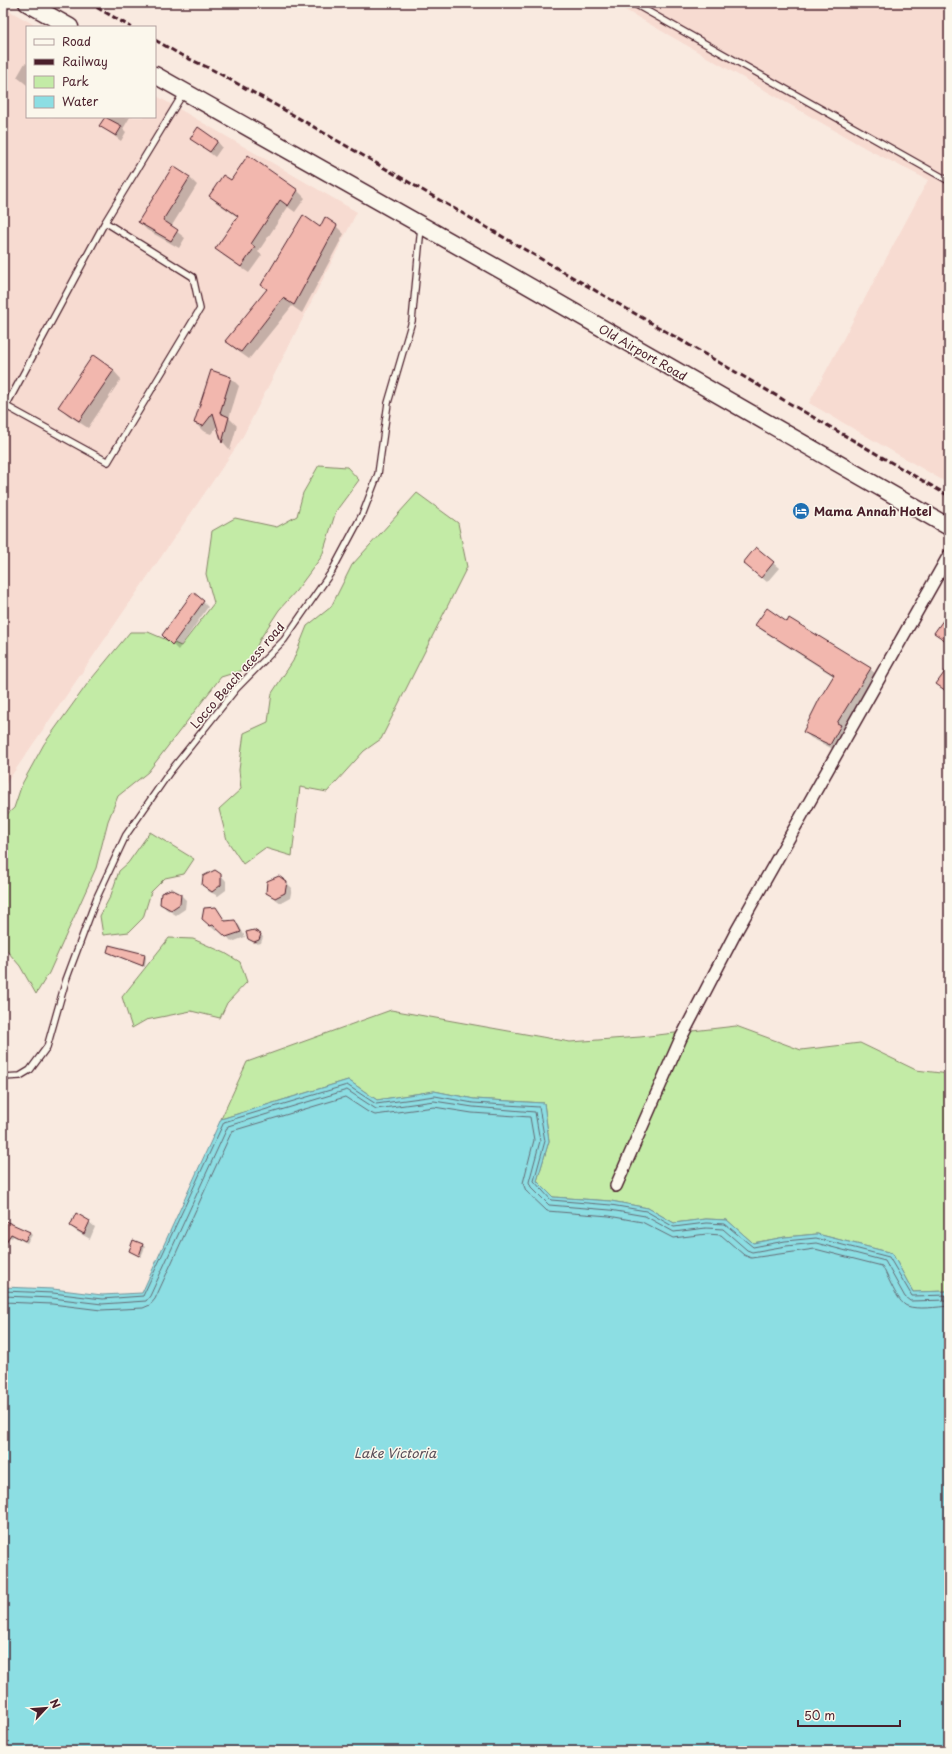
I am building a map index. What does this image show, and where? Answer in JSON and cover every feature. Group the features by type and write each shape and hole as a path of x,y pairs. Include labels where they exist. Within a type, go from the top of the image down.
{"main road":[{"path":"27,3 68,26"},
{"name":"Old Airport Road","path":"156,76 274,144 336,177 506,273 949,527"}],"street":[{"path":"616,1186 681,1038 737,930 949,555"}],"lane":[{"path":"633,3 949,181"},
{"path":"105,222 193,277 200,309 108,462 6,406 105,222 185,92"},
{"name":"Locco Beach acess road","path":"3,1077 20,1076 30,1070 47,1047 73,960 97,897 126,836 169,773 236,689 284,640 332,571 363,513 378,474 388,403 412,321 421,226"}],"shaded area":[{"path":"613,3 949,3 949,484 809,403 928,180 867,149"},
{"path":"3,7 36,26 26,26 26,118 156,118 156,96 357,212 241,440 3,788"}],"green space":[{"path":"319,465 347,467 359,480 336,511 322,556 296,591 279,610 260,639 247,669 221,677 148,772 118,796 108,821 96,868 49,973 36,994 20,966 3,946 3,818 14,808 22,784 44,744 88,683 130,632 148,632 181,646 214,603 206,574 212,531 235,518 277,527 297,516 303,493"},
{"path":"417,493 458,523 467,567 381,739 364,751 327,792 300,787 292,856 265,848 243,864 227,840 219,809 241,789 239,770 244,733 268,722 272,693 293,661 307,626 331,607 352,565"},
{"path":"150,832 194,859 184,874 165,878 151,892 143,918 129,932 103,935 100,916 111,895 119,871 128,863"},
{"path":"169,938 193,939 225,953 240,962 247,982 227,1003 220,1018 191,1011 146,1020 132,1028 122,997"},
{"path":"391,1010 570,1042 640,1037 736,1026 801,1050 860,1043 916,1070 949,1074 949,1291 913,1292 892,1253 817,1234 785,1237 753,1243 727,1220 706,1219 674,1223 648,1208 611,1201 553,1197 537,1181 549,1141 544,1103 474,1099 434,1091 377,1100 348,1080 221,1119 247,1062"}],"water":[{"name":"Lake Victoria","path":"348,1080 377,1100 434,1091 474,1099 544,1103 549,1141 537,1181 553,1197 611,1201 648,1208 674,1223 706,1219 727,1220 753,1243 785,1237 817,1234 892,1253 913,1292 949,1291 949,1751 3,1751 3,1287 53,1289 102,1295 142,1293 221,1119"}],"building":[{"path":"104,118 107,118 122,126 116,136 99,126"},
{"path":"198,127 218,141 210,152 190,139"},
{"path":"248,155 298,190 288,206 280,200 251,244 255,247 241,267 215,249 238,216 209,196 223,175 231,180"},
{"path":"173,166 190,177 163,220 178,230 171,241 138,222"},
{"path":"303,215 320,227 325,217 337,225 294,305 283,298 241,352 225,341 267,289 261,285"},
{"path":"93,355 114,370 79,421 58,407"},
{"path":"211,370 231,377 220,413 229,417 222,443 213,413 203,426 194,423"},
{"path":"756,547 774,562 761,578 743,563"},
{"path":"193,592 204,601 172,645 162,635"},
{"path":"767,608 787,622 789,618 871,668 837,723 841,725 830,745 803,732 820,698 834,675 755,625"},
{"path":"949,612 949,643 934,633"},
{"path":"949,666 949,693 936,684"},
{"path":"215,870 221,874 221,885 212,892 202,885 203,876"},
{"path":"279,876 287,882 285,893 275,898 266,893 267,881"},
{"path":"171,889 181,894 180,904 171,910 160,904 161,893"},
{"path":"216,907 225,921 235,920 241,932 226,937 213,925 210,926 202,919 204,908"},
{"path":"254,930 261,934 259,940 254,942 248,939 246,932"},
{"path":"109,945 145,954 143,966 107,952"},
{"path":"76,1213 90,1221 84,1234 70,1226"},
{"path":"3,1220 30,1232 25,1241 11,1234 3,1247"},
{"path":"133,1240 143,1244 139,1256 129,1251"}],"railway":[{"path":"89,3 129,26"},
{"path":"156,41 181,55 213,70 288,112 949,496"}],"place":[{"name":"Mama Annah Hotel","path":"801,511"}]}
